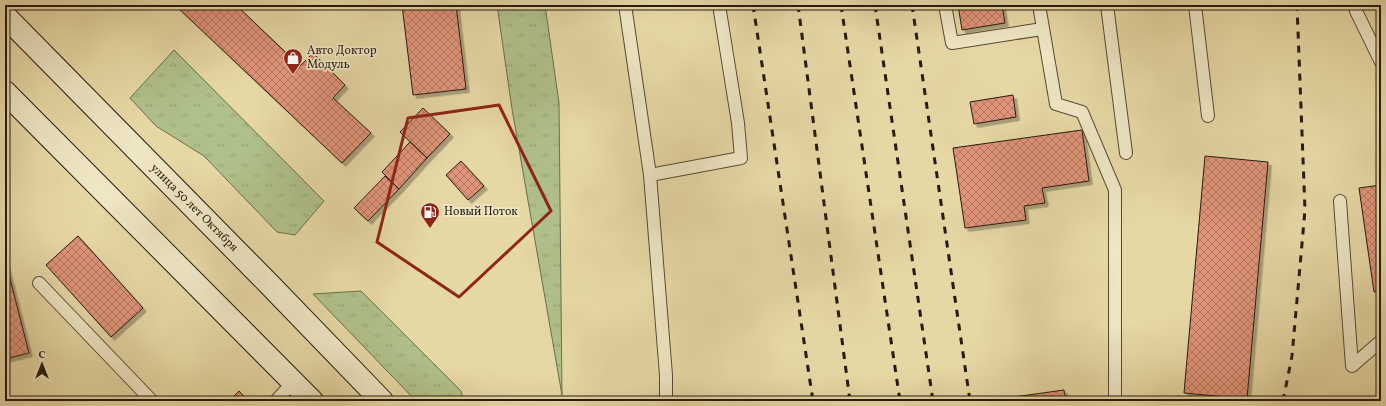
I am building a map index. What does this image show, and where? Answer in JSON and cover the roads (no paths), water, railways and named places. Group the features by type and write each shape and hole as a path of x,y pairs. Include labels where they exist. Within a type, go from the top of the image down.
{"main road":[{"name":"улица 50 лет Октября","path":"5,16 270,284 382,401"},
{"path":"5,92 312,401"}],"lane":[{"path":"625,5 650,175 666,374 666,401"},
{"path":"650,175 741,158 738,124 719,5"},
{"path":"945,5 952,43 1042,30"},
{"path":"1039,5 1042,30 1056,104 1082,112 1115,190 1115,401"},
{"path":"1107,5 1126,153"},
{"path":"1195,5 1208,116"},
{"path":"1357,5 1356,12 1381,62"},
{"path":"1340,201 1352,366 1381,342"},
{"path":"39,283 152,401"},
{"path":"276,401 293,382"}],"railway":[{"path":"753,5 813,401"},
{"path":"798,5 850,401"},
{"path":"841,5 900,401"},
{"path":"875,5 933,401"},
{"path":"912,5 970,401"},
{"path":"1283,401 1292,356 1305,210 1297,5"},
{"path":"1374,401 1381,393"}],"place":[{"name":"Авто Доктор Модуль","path":"293,75"},
{"name":"Новый Поток","path":"430,229"}]}
